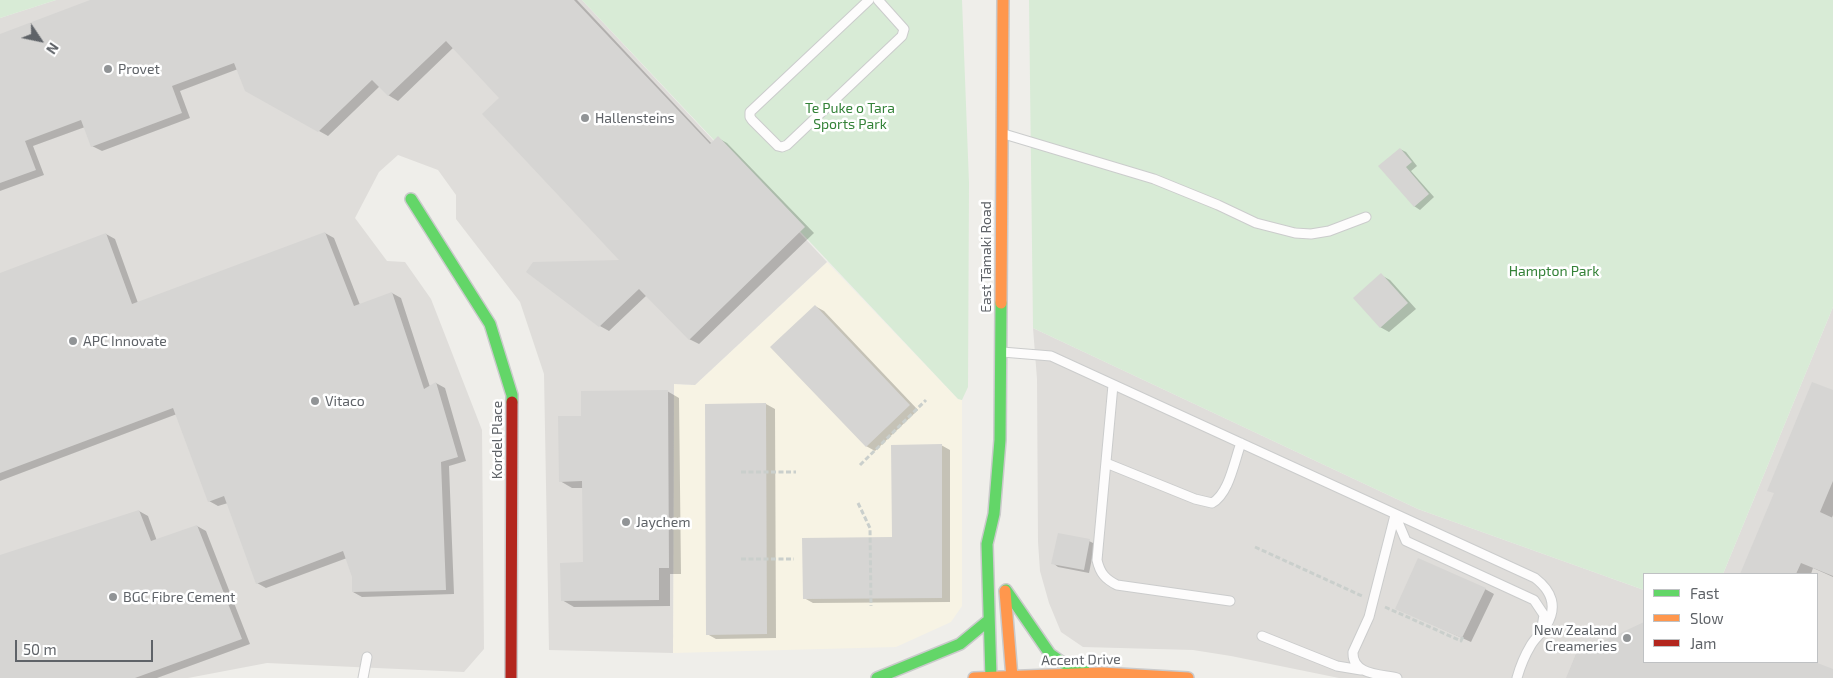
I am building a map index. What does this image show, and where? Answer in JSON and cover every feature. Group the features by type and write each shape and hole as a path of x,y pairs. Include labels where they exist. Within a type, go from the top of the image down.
{"main road":[{"name":"East Tāmaki Road","path":"991,678 987,544 994,514 1000,440 1003,0"},
{"name":"Kordel Place","path":"411,199 490,324 512,395 511,678"},
{"name":"East Tāmaki Road","path":"994,514 1001,537"},
{"path":"1012,677 1004,583 1050,654 1063,663 1078,669 1102,673"},
{"path":"877,678 960,644 990,620"},
{"name":"Accent Drive","path":"974,678 1102,673 1188,678"}],"lane":[{"path":"869,0 750,112 752,120 778,146 787,145 904,33 901,24 878,0"},
{"path":"1002,134 1154,179 1256,223 1294,233 1311,234 1329,231 1366,217"},
{"path":"1000,352 1051,356 1535,578 1547,589 1552,604 1549,620 1531,645 1517,678"},
{"path":"1113,385 1097,560 1099,570 1103,576 1124,586 1230,601"},
{"path":"1106,463 1195,499 1212,503 1219,499 1224,492 1241,443"},
{"path":"1395,515 1406,541 1534,600 1544,615 1541,633"},
{"path":"1362,671 1354,661 1353,652 1369,617 1395,515"},
{"path":"1262,636 1337,666 1397,678"},
{"path":"363,678 367,657"}],"path":[{"path":"860,466 926,400"},
{"path":"741,472 796,472"},
{"path":"858,503 870,528 871,606"},
{"path":"1254,547 1268,554"},
{"path":"741,558 794,558"}],"shaded area":[{"path":"56,0 582,0 827,262 695,385 674,384 673,653 549,650 544,374 520,302 456,219 456,195 438,170 398,155 379,172 355,218 387,261 405,262 431,299 482,430 484,649 464,672 267,663 188,678 0,678 0,18"},
{"path":"827,262 958,399 962,400 962,606 951,622 896,647 673,653 674,384 695,385"},
{"path":"1833,307 1833,678 1339,678 1193,650 1083,647 1061,632 1049,603 1040,571 1038,542 1037,379 1033,328 1418,509 1643,590 1643,663 1818,663 1818,573 1723,573"}],"green space":[{"path":"0,0 56,0 0,18"},
{"name":"Te Puke o Tara Sports Park","path":"582,0 962,0 969,183 968,387 962,400 958,399"},
{"name":"Hampton Park","path":"1029,0 1833,0 1833,307 1723,573 1643,573 1643,590 1418,509 1033,328"}],"building":[{"path":"90,0 574,0 710,144 718,136 805,227 689,340 639,289 599,327 526,272 533,262 619,260 482,114 499,98 446,41 388,96 372,80 318,132 245,91 234,63 172,86 182,113 91,147 81,120 25,141 36,170 0,183 0,34"},
{"path":"1400,148 1412,162 1406,167 1429,194 1414,207 1378,166"},
{"name":"Vitaco","path":"325,232 354,306 392,292 424,389 436,382 458,457 441,462 446,590 352,592 352,577 343,551 256,584 224,496 208,502 173,408 0,473 0,273 106,233 132,304"},
{"path":"1381,273 1408,303 1380,328 1353,298"},
{"path":"815,305 910,405 866,447 770,347"},
{"path":"1812,382 1833,390 1833,481 1820,512 1833,518 1833,576 1801,563 1796,573 1740,573 1774,493 1767,491"},
{"name":"Jaychem","path":"668,390 669,568 659,568 659,600 561,601 560,563 583,562 582,481 559,482 558,416 581,416 581,391"},
{"path":"766,403 767,634 706,635 705,404"},
{"path":"942,444 942,598 803,599 802,538 892,537 891,445"},
{"name":"BGC Fibre Cement","path":"139,510 151,541 197,525 242,639 135,678 0,678 0,555"},
{"path":"1058,533 1090,539 1084,570 1051,564"},
{"path":"1418,558 1486,588 1462,638 1395,609"},
{"name":"New Zealand Creameries","path":"1643,622 1643,663 1818,663 1833,669 1833,678 1566,678 1576,654"}],"traffic: fast":[{"path":"411,199 490,324 512,395 512,402"},
{"path":"991,678 987,544 994,514 1000,440 1001,303"},
{"path":"1006,590 1050,654 1063,663 1084,670"},
{"path":"877,678 960,644 989,620"}],"traffic: slow":[{"path":"1001,303 1003,0"},
{"path":"1005,591 1012,678"},
{"path":"974,678 1102,673 1188,678"}],"traffic: jam":[{"path":"511,678 512,402"}],"place":[{"name":"Provet","path":"108,69"},
{"name":"Hallensteins","path":"585,118"},
{"name":"APC Innovate","path":"73,341"},
{"name":"Vitaco","path":"315,401"},
{"name":"Jaychem","path":"626,522"},
{"name":"BGC Fibre Cement","path":"113,597"},
{"name":"New Zealand Creameries","path":"1627,638"}]}
